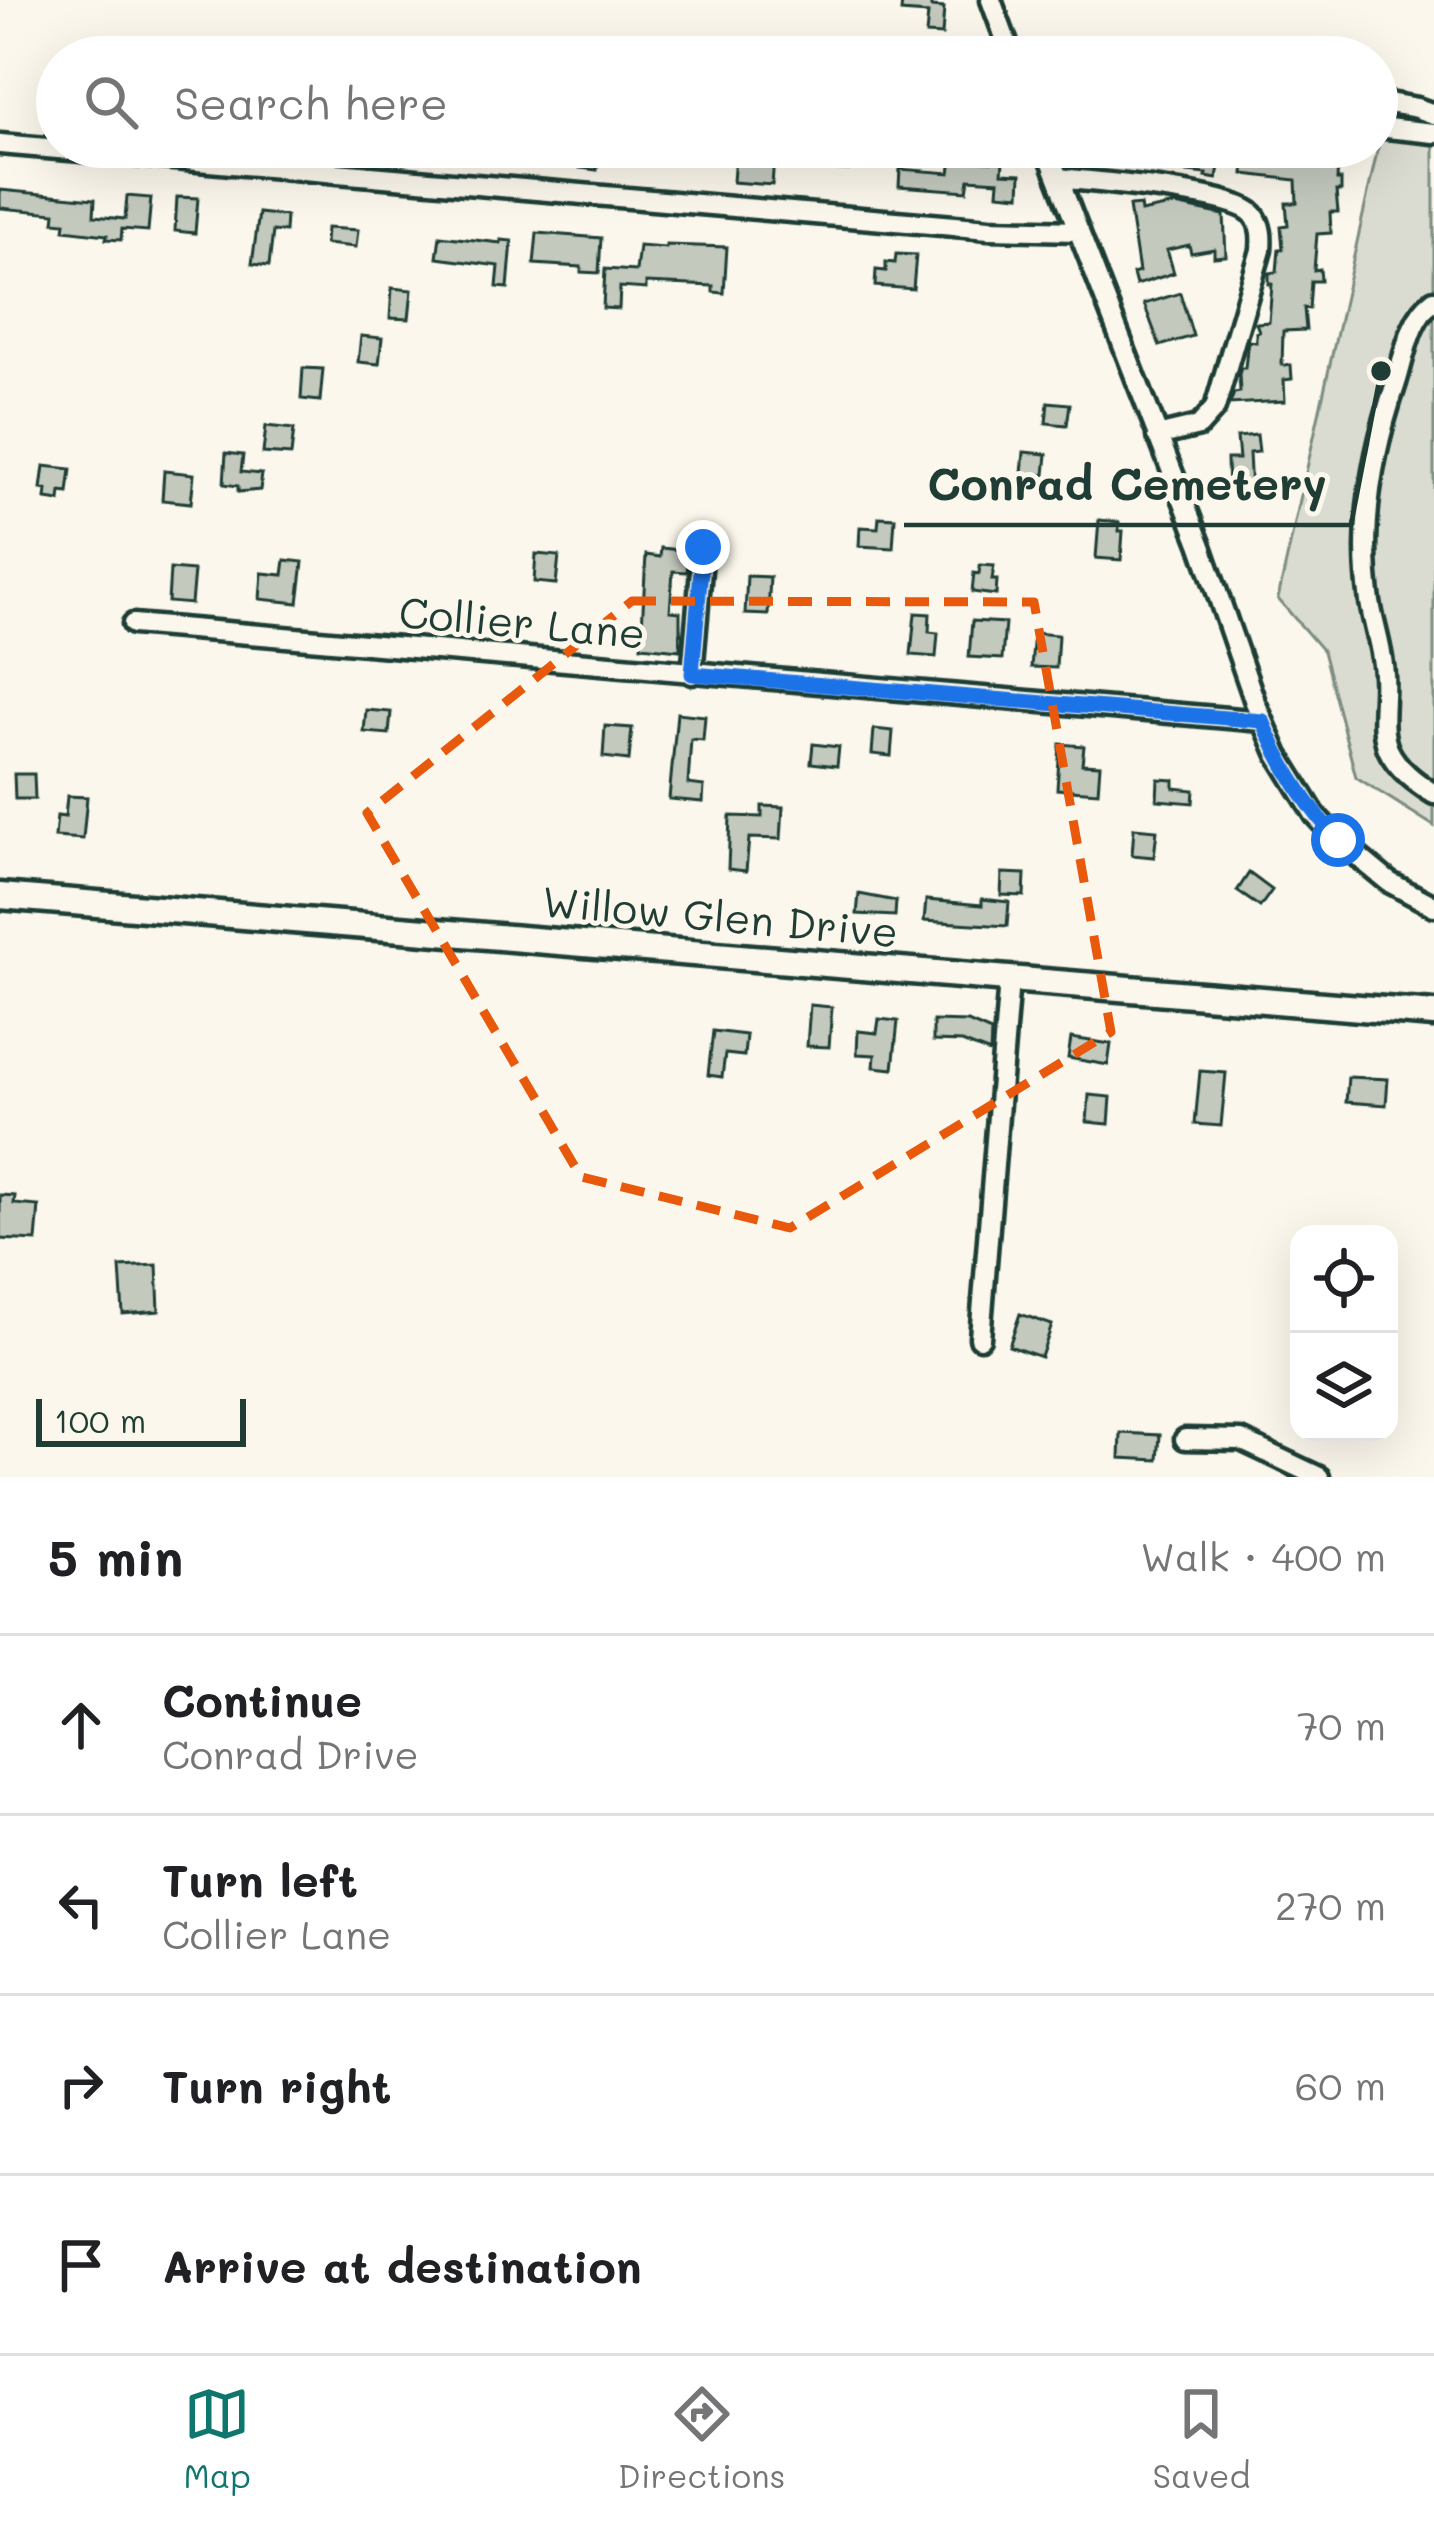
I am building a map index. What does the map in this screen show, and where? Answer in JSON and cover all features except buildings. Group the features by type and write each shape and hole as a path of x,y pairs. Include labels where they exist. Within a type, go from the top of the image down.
{"main road":[{"name":"Willow Glen Drive","path":"0,896 1434,1014"}],"street":[{"path":"991,0 1004,36"},
{"path":"1398,104 1434,114"},
{"path":"1398,130 1434,134"},
{"path":"0,144 36,147"},
{"path":"276,168 989,230 1079,231"},
{"path":"1054,168 1201,546 1263,721 1294,785 1338,840 1389,882 1434,906"},
{"path":"1058,178 1234,202 1253,215 1261,229 1261,250 1215,407 1199,426 1157,436"},
{"path":"1434,300 1419,315 1386,404 1372,475 1366,545 1370,603 1384,668 1384,736 1399,766 1434,794"},
{"path":"692,674 703,547"},
{"name":"Collier Lane","path":"133,624 1263,721"},
{"path":"980,1338 1009,980"},
{"path":"1185,1439 1241,1440 1318,1477"}],"highlighted area":[{"path":"632,601 1034,602 1111,1032 790,1228 581,1177 367,813"}],"shaded area":[{"path":"1434,104 1434,826 1356,777 1323,651 1278,599 1373,168 1398,168 1398,130"}],"place":[{"name":"Conrad Cemetery","path":"1381,371"}],"route":[{"path":"703,547 692,674 1263,721 1294,785 1338,840"}]}
